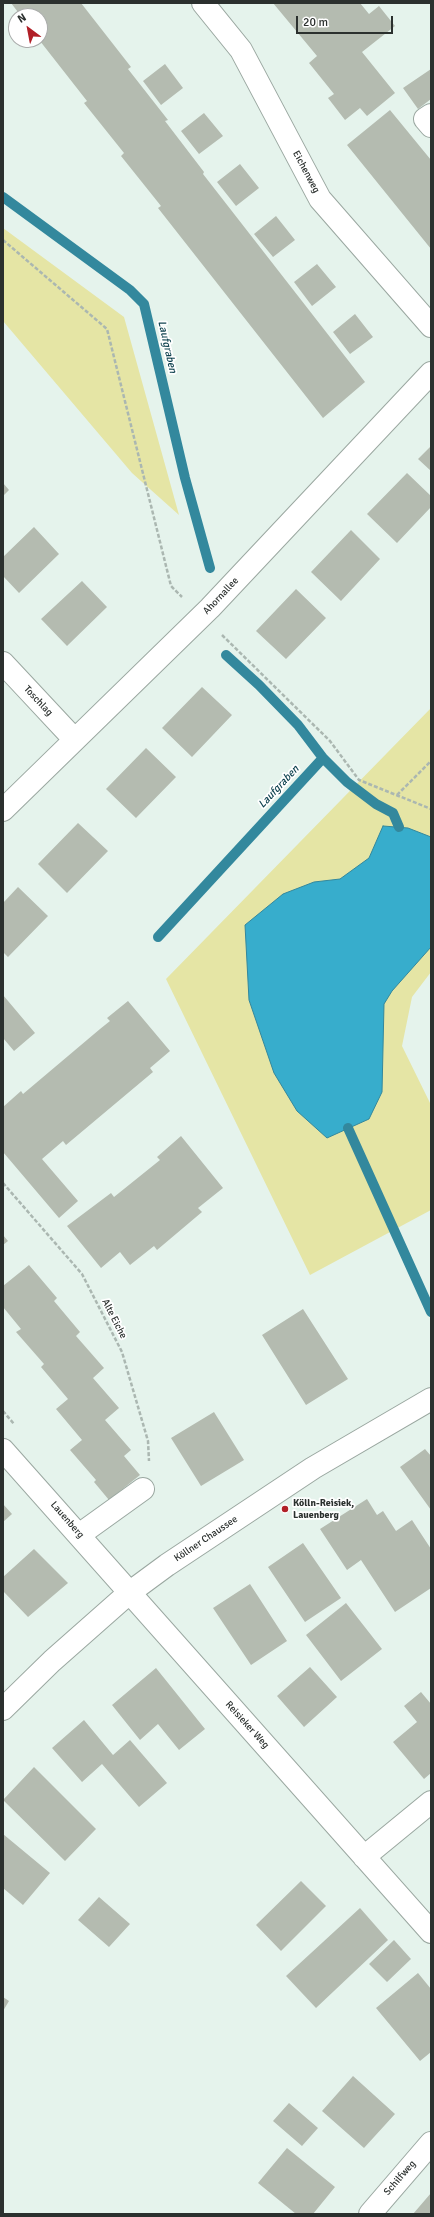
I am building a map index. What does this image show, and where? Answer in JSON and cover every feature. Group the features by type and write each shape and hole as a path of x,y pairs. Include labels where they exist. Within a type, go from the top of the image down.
{"street":[{"name":"Eichenweg","path":"203,3 240,50 320,199 431,326"},
{"name":"Ahornallee","path":"3,810 74,739 202,616 431,373"},
{"name":"Toschlag","path":"3,662 74,739"},
{"name":"Köllner Chaussee","path":"3,1709 52,1661 129,1593 312,1468 431,1399"},
{"name":"Lauenberg","path":"3,1450 129,1593"},
{"path":"79,1535 143,1489"},
{"name":"Reisieker Weg","path":"129,1593 431,1932"},
{"path":"364,1857 431,1802"},
{"name":"Schilfweg","path":"370,2214 431,2143"}],"path":[{"path":"3,240 107,329 172,586 330,741 359,780 431,809"},
{"path":"397,795 431,761"},
{"name":"Alte Eiche","path":"3,1183 82,1274 122,1352 148,1441 150,1471 143,1489"}],"green space":[{"path":"3,228 124,317 179,515 132,473 3,321"},
{"path":"431,708 431,972 412,997 402,1046 431,1105 431,1210 310,1275 166,979"}],"water":[{"path":"383,826 408,828 431,837 431,947 392,991 384,1004 382,1092 369,1119 327,1138 297,1111 274,1073 249,1000 245,925 283,894 314,882 340,879 369,858"}],"building":[{"path":"11,3 81,3 131,67 128,69 168,120 165,121 204,172 203,174 365,382 323,418 158,208 161,206 121,156 124,153 84,103 87,101 45,48 48,48 48,8 15,8"},
{"path":"273,3 360,3 369,14 379,6 395,26 362,52 395,93 367,116 360,108 345,120 328,98 334,94 309,63 317,56"},
{"path":"165,64 183,88 161,105 143,81"},
{"path":"431,69 431,99 418,109 403,88"},
{"path":"390,110 431,160 431,249 347,145"},
{"path":"204,113 223,136 199,154 181,131"},
{"path":"240,164 259,188 236,206 217,182"},
{"path":"276,216 295,240 273,257 254,234"},
{"path":"317,264 336,287 312,306 294,282"},
{"path":"355,314 373,337 350,354 333,332"},
{"path":"431,446 431,471 418,459"},
{"path":"407,473 431,496 431,507 397,543 367,514"},
{"path":"3,483 9,490 3,496"},
{"path":"34,527 59,554 19,593 3,576 3,557"},
{"path":"351,530 380,559 341,601 311,572"},
{"path":"82,581 107,607 67,646 41,619"},
{"path":"296,589 326,618 286,659 256,631"},
{"path":"202,687 232,715 192,757 162,728"},
{"path":"146,748 176,777 136,818 106,789"},
{"path":"78,823 108,851 67,893 38,864"},
{"path":"18,887 48,916 8,957 3,952 3,903"},
{"path":"3,995 35,1033 14,1051 3,1038"},
{"path":"128,1001 170,1051 150,1068 153,1072 66,1145 63,1141 42,1159 78,1201 59,1218 3,1152 3,1107 21,1091 23,1094 110,1021 107,1018"},
{"path":"181,1136 223,1188 198,1208 202,1212 157,1250 154,1246 130,1265 120,1252 101,1268 67,1226 111,1193 114,1197 160,1160 157,1157"},
{"path":"3,1235 8,1241 3,1245"},
{"path":"29,1265 57,1298 54,1301 80,1332 76,1336 104,1368 93,1378 119,1408 105,1420 131,1450 124,1456 140,1475 109,1500 94,1482 96,1480 70,1450 82,1440 56,1409 68,1399 41,1367 44,1364 16,1332 21,1329 3,1307 3,1286"},
{"path":"303,1309 348,1379 306,1405 262,1335"},
{"path":"214,1412 244,1460 201,1486 171,1438"},
{"path":"425,1449 431,1456 431,1510 400,1467"},
{"path":"367,1499 377,1515 383,1511 396,1531 412,1520 431,1549 431,1588 395,1612 361,1560 347,1570 320,1529"},
{"path":"3,1504 12,1514 3,1522"},
{"path":"303,1543 341,1598 305,1622 268,1567"},
{"path":"34,1549 68,1583 28,1617 3,1591 3,1577"},
{"path":"250,1584 287,1641 251,1665 213,1608"},
{"path":"346,1603 382,1649 341,1681 306,1635"},
{"path":"310,1667 337,1697 304,1727 277,1696"},
{"path":"156,1668 205,1729 179,1750 158,1724 140,1740 112,1705"},
{"path":"421,1692 431,1704 431,1773 424,1779 393,1742 417,1722 404,1706"},
{"path":"84,1720 113,1755 130,1740 167,1783 139,1807 102,1764 82,1782 52,1748"},
{"path":"34,1767 96,1829 65,1861 3,1800"},
{"path":"3,1834 50,1873 23,1905 3,1888"},
{"path":"301,1881 326,1906 281,1951 256,1925"},
{"path":"99,1897 130,1924 109,1947 78,1920"},
{"path":"360,1908 388,1940 316,2008 286,1976"},
{"path":"394,1940 411,1959 387,1982 369,1964"},
{"path":"418,1973 431,1989 431,2052 420,2061 376,2008"},
{"path":"3,1997 9,2001 3,2011"},
{"path":"353,2076 395,2114 364,2148 322,2111"},
{"path":"289,2103 318,2128 302,2146 273,2121"},
{"path":"287,2148 335,2187 313,2214 296,2214 258,2183"},
{"path":"431,2193 431,2214 413,2214"}],"waterway":[{"name":"Laufgraben","path":"3,197 130,290 144,304 185,478 210,568"},
{"name":"Laufgraben","path":"158,937 323,758 298,725 259,685 226,655"},
{"path":"323,758 347,782 376,804 393,813 399,827"},
{"path":"348,1128 431,1312"}],"place":[{"name":"Kölln-Reisiek, Lauenberg","path":"285,1509"}]}
